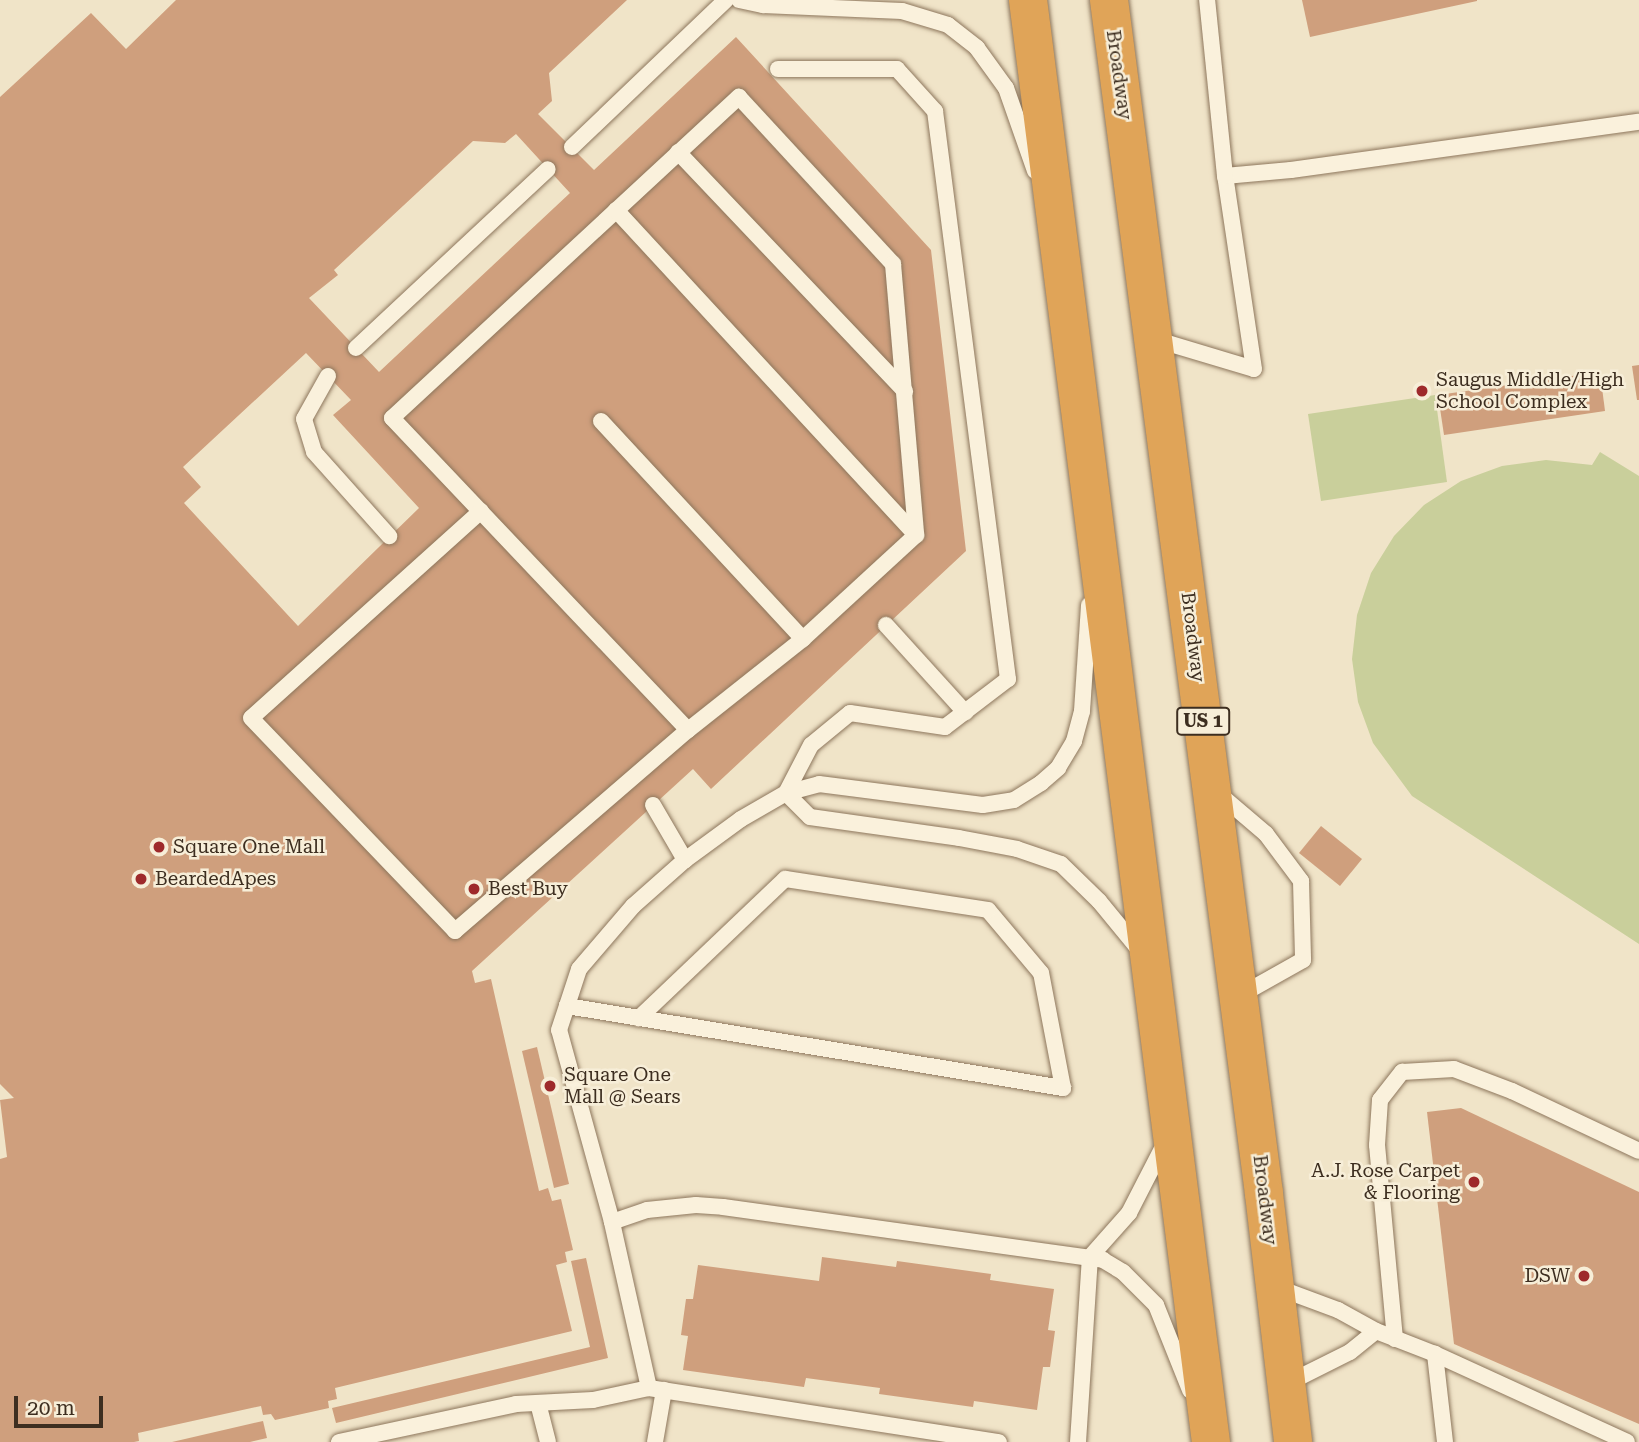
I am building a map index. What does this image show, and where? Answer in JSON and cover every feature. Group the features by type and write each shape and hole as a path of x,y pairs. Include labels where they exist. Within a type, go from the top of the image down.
{"highway":[{"path":"1028,0 1211,1441"},
{"name":"Broadway","path":"1109,0 1239,996 1293,1442"}],"lane":[{"path":"572,147 726,0"},
{"path":"739,0 763,5 902,11 938,21 962,35 977,48 1006,88 1059,241"},
{"path":"1154,339 1254,369 1225,176 1207,0"},
{"path":"778,69 897,69 935,111 1008,679 945,727 850,713 811,745 786,793"},
{"path":"688,730 392,418 739,97 893,264 916,535"},
{"path":"1225,176 1305,168 1639,122"},
{"path":"678,152 905,391"},
{"path":"356,348 548,169"},
{"path":"616,210 916,535"},
{"path":"328,376 304,419 314,452 389,536"},
{"path":"600,421 803,639"},
{"path":"481,512 251,718 455,931 688,730 803,639 916,535"},
{"path":"655,1442 656,1389 559,1030 579,969 633,906 685,860 741,819 786,793 819,785 983,805 1014,800 1041,783 1058,768 1074,741 1082,711 1095,522"},
{"path":"886,625 965,712"},
{"path":"1212,787 1266,834 1301,881 1303,960 1239,996"},
{"path":"786,793 810,817 959,838 1017,849 1061,864 1099,901 1151,963"},
{"path":"653,805 685,860"},
{"path":"567,1006 639,1018 762,1038 1063,1088 1041,973 988,910 785,879 639,1018"},
{"path":"1395,1339 1377,1145 1380,1100 1402,1072 1454,1069 1512,1091 1639,1151"},
{"path":"1079,1442 1090,1256 1129,1213 1172,1130"},
{"path":"612,1222 658,1209 696,1205 723,1206 1103,1259 1123,1272 1156,1305 1211,1441"},
{"path":"1276,1287 1338,1310 1376,1331 1435,1354 1627,1442"},
{"path":"1287,1383 1350,1352 1376,1331"},
{"path":"1435,1354 1444,1442"},
{"path":"339,1442 376,1437 516,1404 593,1400 656,1389 897,1434 999,1442"},
{"path":"538,1403 548,1442"}],"green space":[{"path":"1435,395 1447,482 1321,501 1308,414"},
{"path":"1600,452 1639,476 1639,944 1412,796 1373,743 1358,702 1352,659 1357,615 1371,573 1394,536 1424,505 1461,481 1502,466 1546,460 1592,465"}],"building":[{"path":"176,0 627,0 549,73 552,101 538,114 594,170 736,37 931,250 966,551 711,789 693,769 472,971 475,983 491,979 539,1191 548,1188 552,1201 561,1199 573,1250 565,1252 567,1262 556,1265 572,1331 335,1388 337,1399 328,1401 329,1408 275,1420 271,1414 263,1415 261,1406 138,1433 139,1441 134,1442 0,1442 0,1159 7,1157 0,1100 14,1098 0,1084 0,97 91,13 126,49","holes":["516,134 570,193 379,372 309,298 338,275 334,270 473,141 505,143","306,353 351,400 333,415 419,508 298,626 184,503 201,487 183,467"]},
{"path":"1302,0 1477,0 1477,1 1310,37"},
{"path":"1639,365 1639,400 1637,400 1632,366"},
{"path":"1600,372 1605,411 1444,435 1438,395"},
{"path":"1321,826 1362,859 1340,886 1299,853"},
{"path":"537,1047 569,1184 554,1188 522,1051"},
{"path":"1461,1108 1639,1192 1639,1424 1454,1344 1427,1112"},
{"path":"822,1257 896,1267 897,1261 991,1274 990,1280 1054,1289 1048,1330 1055,1331 1050,1367 1043,1367 1037,1410 974,1401 973,1407 879,1394 880,1388 806,1378 804,1387 683,1370 688,1336 681,1335 686,1299 693,1299 698,1265 819,1281"},
{"path":"586,1258 608,1358 336,1423 332,1408 590,1347 571,1261"},
{"path":"263,1421 267,1438 250,1442 172,1442"}],"place":[{"name":"Saugus Middle/High School Complex","path":"1422,391"},
{"name":"Square One Mall","path":"159,847"},
{"name":"BeardedApes","path":"141,879"},
{"name":"Best Buy","path":"474,889"},
{"name":"Square One Mall @ Sears","path":"550,1086"},
{"name":"A.J. Rose Carpet & Flooring","path":"1474,1182"},
{"name":"DSW","path":"1584,1276"}]}
